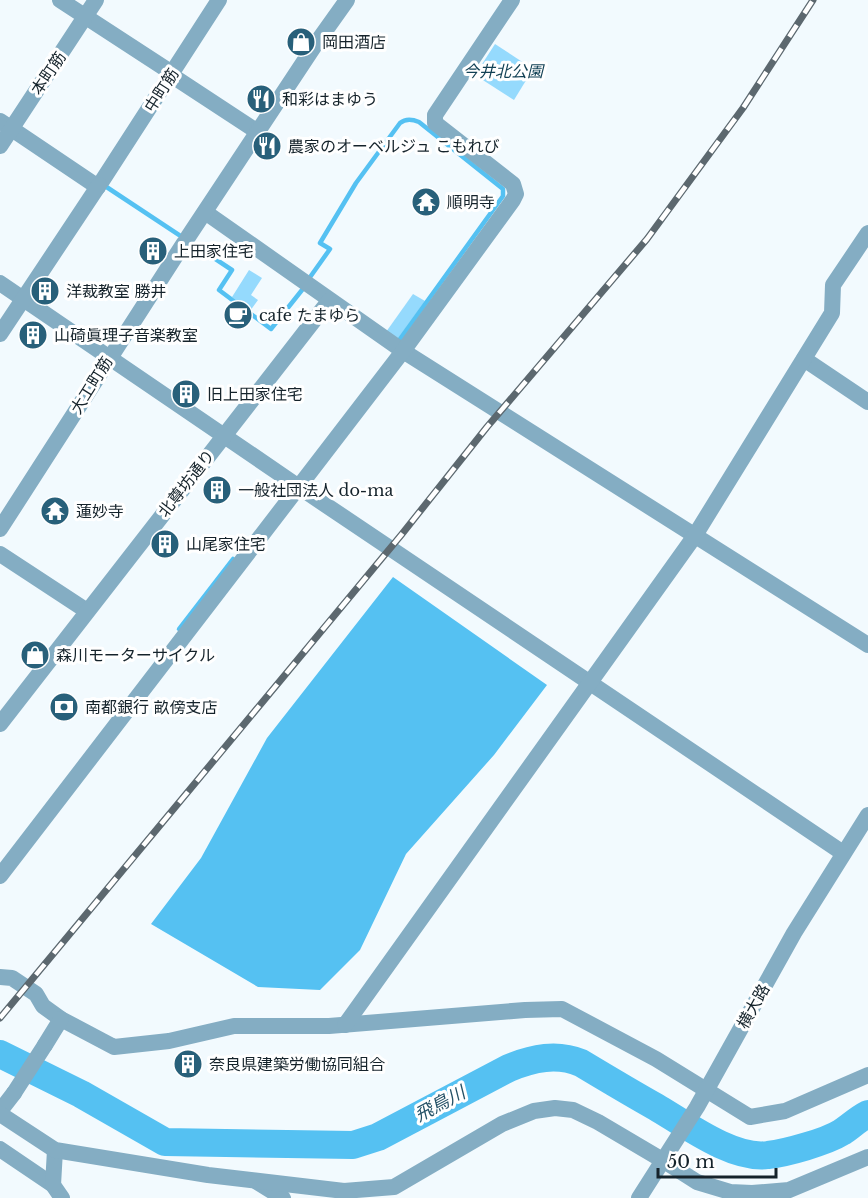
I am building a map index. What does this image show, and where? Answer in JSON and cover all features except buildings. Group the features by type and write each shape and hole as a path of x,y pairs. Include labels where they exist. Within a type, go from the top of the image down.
{"street":[{"path":"60,0 258,132"},
{"name":"本町筋","path":"0,146 5,124 96,0"},
{"name":"中町筋","path":"0,334 219,0"},
{"name":"大工町筋","path":"0,529 186,240 347,0"},
{"path":"0,876 403,351 516,194 513,184 435,123 435,115 512,0"},
{"path":"5,124 100,184"},
{"path":"205,212 403,351 868,645"},
{"path":"345,1025 694,537 832,313 833,285 868,233"},
{"path":"0,283 843,853"},
{"name":"北尊坊通り","path":"0,724 330,300"},
{"path":"804,359 868,402"},
{"path":"0,554 87,611"},
{"name":"横大路","path":"639,1198 697,1107 794,933 868,815"},
{"path":"0,977 12,978 36,994 43,1006 114,1047 169,1041 234,1026 345,1025 562,1009 656,1059 750,1118 784,1112 868,1075"},
{"path":"61,1018 0,1113 55,1150 145,1166 257,1182 344,1191 394,1187 502,1124 534,1111 555,1108 573,1110 668,1154 697,1182 730,1192 789,1190 868,1157"},
{"path":"0,1149 58,1192"},
{"path":"55,1150 58,1192"},
{"path":"257,1182 283,1198"}],"green space":[{"name":"今井北公園","path":"495,44 533,69 514,100 475,75"},
{"path":"249,270 262,278 251,295 258,300 250,311 232,297"},
{"path":"413,294 425,301 397,340 386,332"}],"shaded area":[{"path":"393,577 547,685 494,755 406,854 360,950 320,990 258,987 151,924 201,858 267,738"}],"waterway":[{"path":"308,280 330,249 320,243 356,183 400,123 405,120 419,122 503,189 503,196 400,339"},
{"path":"102,184 232,270 219,290 271,329 302,290"},
{"path":"179,629 233,559"},
{"name":"飛鳥川","path":"0,1054 81,1094 165,1142 353,1145 378,1137 509,1068 545,1058 563,1058 581,1063 710,1139 740,1152 754,1155 776,1154 816,1143 835,1136 868,1114"}],"railway":[{"path":"0,1018 402,534 487,427 647,239 743,108 813,0"}],"place":[{"name":"岡田酒店","path":"301,42"},
{"name":"和彩はまゆう","path":"261,99"},
{"name":"農家のオーベルジュ こもれび","path":"267,146"},
{"name":"順明寺","path":"426,202"},
{"name":"上田家住宅","path":"153,251"},
{"name":"洋裁教室 勝井","path":"45,291"},
{"name":"cafe たまゆら","path":"238,315"},
{"name":"山碕眞理子音楽教室","path":"33,335"},
{"name":"旧上田家住宅","path":"186,394"},
{"name":"一般社団法人 do-ma","path":"217,490"},
{"name":"蓮妙寺","path":"55,511"},
{"name":"山尾家住宅","path":"165,544"},
{"name":"森川モーターサイクル","path":"35,655"},
{"name":"南都銀行 畝傍支店","path":"64,707"},
{"name":"奈良県建築労働協同組合","path":"188,1064"}]}
